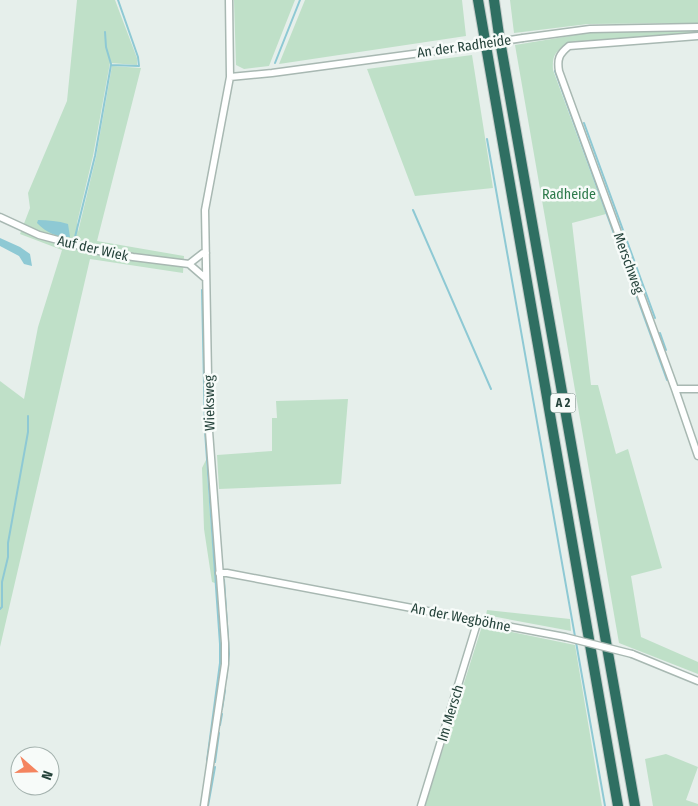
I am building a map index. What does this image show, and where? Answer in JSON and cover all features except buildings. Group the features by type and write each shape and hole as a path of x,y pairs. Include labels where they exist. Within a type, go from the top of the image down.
{"highway":[{"name":"A 2","path":"478,0 618,806"},
{"name":"A 2","path":"494,0 635,806"}],"street":[{"name":"Wieksweg","path":"204,806 225,664 209,431 206,210 230,77 229,0"},
{"name":"An der Radheide","path":"230,77 465,47 590,28 698,27"},
{"name":"Merschweg","path":"698,36 569,46 561,53 557,60 559,71 698,456"},
{"name":"Auf der Wiek","path":"0,217 39,235 99,250 133,257 189,264"},
{"path":"206,253 203,253 189,264 206,278"},
{"path":"675,389 698,389"},
{"name":"An der Wegböhne","path":"219,573 237,574 565,637 632,654 698,681"},
{"name":"Im Mersch","path":"421,806 478,620"}],"green space":[{"path":"77,0 115,0 137,58 137,65 110,63 93,156 77,223 78,232 96,157 112,66 141,68 97,241 184,256 183,273 90,259 0,647 0,381 24,399 38,327 62,250 20,234 30,208 28,193 67,101"},
{"path":"234,0 295,0 269,66 244,69 236,65"},
{"path":"305,0 462,0 466,36 279,64"},
{"path":"510,0 698,0 698,23 588,24 514,33"},
{"name":"Radheide","path":"696,30 696,33 568,43 555,54 553,70 606,214 572,223 591,385 598,385 616,454 628,449 662,568 631,576 641,637 698,662 698,674 619,643 515,45 588,33"},
{"path":"472,55 493,188 415,196 367,69"},
{"path":"348,399 341,484 219,489 217,455 272,451 272,418 277,418 276,401"},
{"path":"206,460 215,583 212,582 204,529 202,468"},
{"path":"487,610 570,619 571,631 486,615"},
{"path":"482,626 575,645 602,806 425,806"},
{"path":"666,754 698,767 686,800 698,804 698,806 653,806 645,759"}],"water":[{"path":"38,220 68,224 70,237 48,232 37,223"},
{"path":"0,238 30,254 32,266 24,264 19,256 0,246"}],"waterway":[{"path":"75,237 95,156 111,65 139,66 138,57 118,0"},
{"path":"275,63 300,0"},
{"path":"105,32 106,47 111,64"},
{"path":"555,71 667,380"},
{"path":"584,123 655,318"},
{"path":"487,139 605,806"},
{"path":"413,210 491,389"},
{"path":"202,290 205,431 220,644 220,663 207,761"},
{"path":"660,333 666,350"},
{"path":"0,609 2,607 2,582 8,557 8,543 28,432 28,416"},
{"path":"224,580 229,654 226,680"},
{"path":"222,709 225,690"},
{"path":"220,725 222,714"},
{"path":"215,762 219,733"},
{"path":"208,806 215,767"}]}
